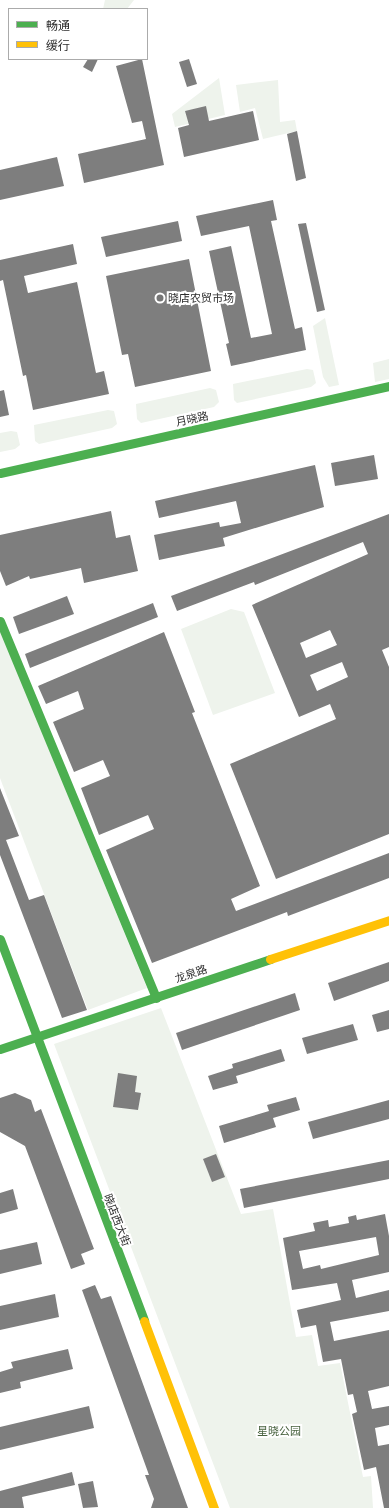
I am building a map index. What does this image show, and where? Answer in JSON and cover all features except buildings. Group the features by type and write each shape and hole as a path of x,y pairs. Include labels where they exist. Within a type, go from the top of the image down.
{"street":[{"name":"月晓路","path":"0,473 389,386"},
{"path":"0,621 156,998"},
{"name":"龙泉路","path":"0,1049 389,920"},
{"name":"晓店西大街","path":"0,939 214,1508"}],"green space":[{"path":"105,0 134,0 128,8 103,8"},
{"path":"219,78 225,115 175,127 172,114"},
{"path":"278,80 280,122 295,120 297,131 263,139 255,108 240,112 236,85"},
{"path":"325,318 339,385 329,387 323,377 313,326"},
{"path":"389,359 389,379 375,382 373,363"},
{"path":"307,369 313,370 316,383 311,387 237,403 234,400 233,384"},
{"path":"210,388 216,390 219,402 214,407 141,423 137,419 136,404"},
{"path":"108,410 114,411 117,424 112,428 39,444 35,441 34,425"},
{"path":"11,431 17,432 20,445 15,449 0,452 0,433"},
{"path":"231,609 244,612 275,693 213,715 181,629"},
{"path":"0,630 147,988 88,1010 0,778"},
{"name":"星晓公园","path":"161,1008 241,1214 273,1209 296,1337 312,1335 318,1366 340,1363 363,1477 371,1476 373,1508 230,1508 54,1044"}],"traffic: fast":[{"path":"0,473 389,386"},
{"path":"0,621 156,998"},
{"path":"0,939 144,1321"},
{"path":"0,1049 270,959"}],"traffic: slow":[{"path":"270,959 389,920"},
{"path":"144,1321 214,1508"}],"place":[{"name":"晓店农贸市场","path":"160,298"}]}
